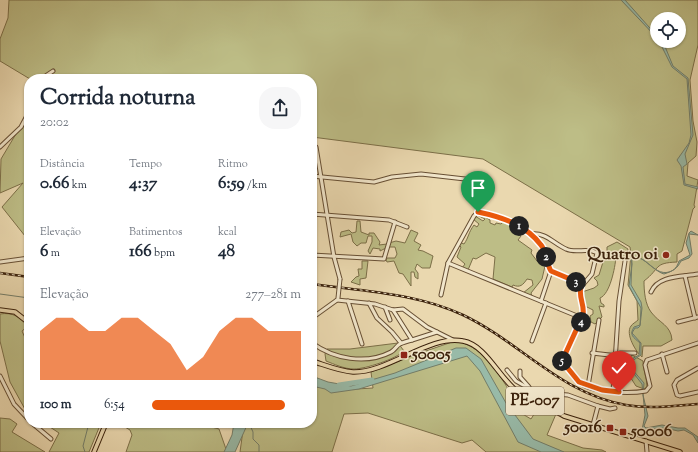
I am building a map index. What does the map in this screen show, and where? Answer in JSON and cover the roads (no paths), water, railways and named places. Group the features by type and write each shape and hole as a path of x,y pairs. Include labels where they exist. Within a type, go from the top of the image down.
{"main road":[{"path":"0,310 15,312 24,318"},
{"name":"PE-007","path":"317,363 341,370 362,371 440,343 453,340 463,341 474,345 483,353 506,382 518,392 564,416 680,452"},
{"path":"94,452 104,428"}],"street":[{"path":"48,74 53,71"},
{"path":"0,147 21,127 24,121"},
{"path":"317,154 334,257 340,279 338,299"},
{"path":"317,177 374,182 392,177 421,174 464,178"},
{"path":"441,295 444,275 448,263 475,214 478,212 516,224 531,234 542,246 551,271 541,301"},
{"path":"317,215 389,220 407,227"},
{"path":"317,255 384,259 395,222"},
{"path":"531,234 546,237 568,250 596,252 597,258 592,274 581,287 580,294 584,308 582,318 562,361 576,380 588,386 613,392 642,392 650,386 645,365 647,360 698,343"},
{"path":"0,262 24,259"},
{"path":"613,392 619,301 625,261"},
{"path":"448,263 582,318"},
{"path":"551,271 570,279 581,287"},
{"path":"651,292 654,285 664,279 698,274"},
{"path":"678,322 697,318 686,276"},
{"path":"317,314 338,299 369,303 393,310 405,310 423,324 453,340"},
{"path":"348,301 362,344"},
{"path":"369,303 377,318 394,334 401,344"},
{"path":"532,341 546,303"},
{"path":"384,307 390,320"},
{"path":"393,310 412,340"},
{"path":"588,386 592,353 599,320"},
{"path":"317,346 332,354 358,359 388,353 401,344 437,332"},
{"path":"592,353 615,356 618,356 620,353 635,353"},
{"path":"662,354 667,372"},
{"path":"698,368 677,380 674,385 677,395 680,396 698,392"},
{"path":"507,370 516,382 539,392 570,396 598,406 610,409 615,408"},
{"path":"520,371 520,376 524,383 539,392"},
{"path":"0,376 14,404 24,415"},
{"path":"593,425 598,406"},
{"path":"38,428 51,439"},
{"path":"646,441 647,452"}],"waterway":[{"path":"0,294 24,297"},
{"path":"339,385 372,380"},
{"path":"85,452 83,446 88,428"},
{"path":"251,428 253,439 259,445 259,452"}],"railway":[{"path":"0,273 24,276"},
{"path":"317,285 408,297 463,315 484,326 561,379 581,390 603,399 626,405 644,407 698,404"}],"place":[{"name":"Quatro oi","path":"666,255"},
{"name":"50005","path":"404,355"},
{"name":"50016","path":"610,428"},
{"name":"50006","path":"623,432"}]}
